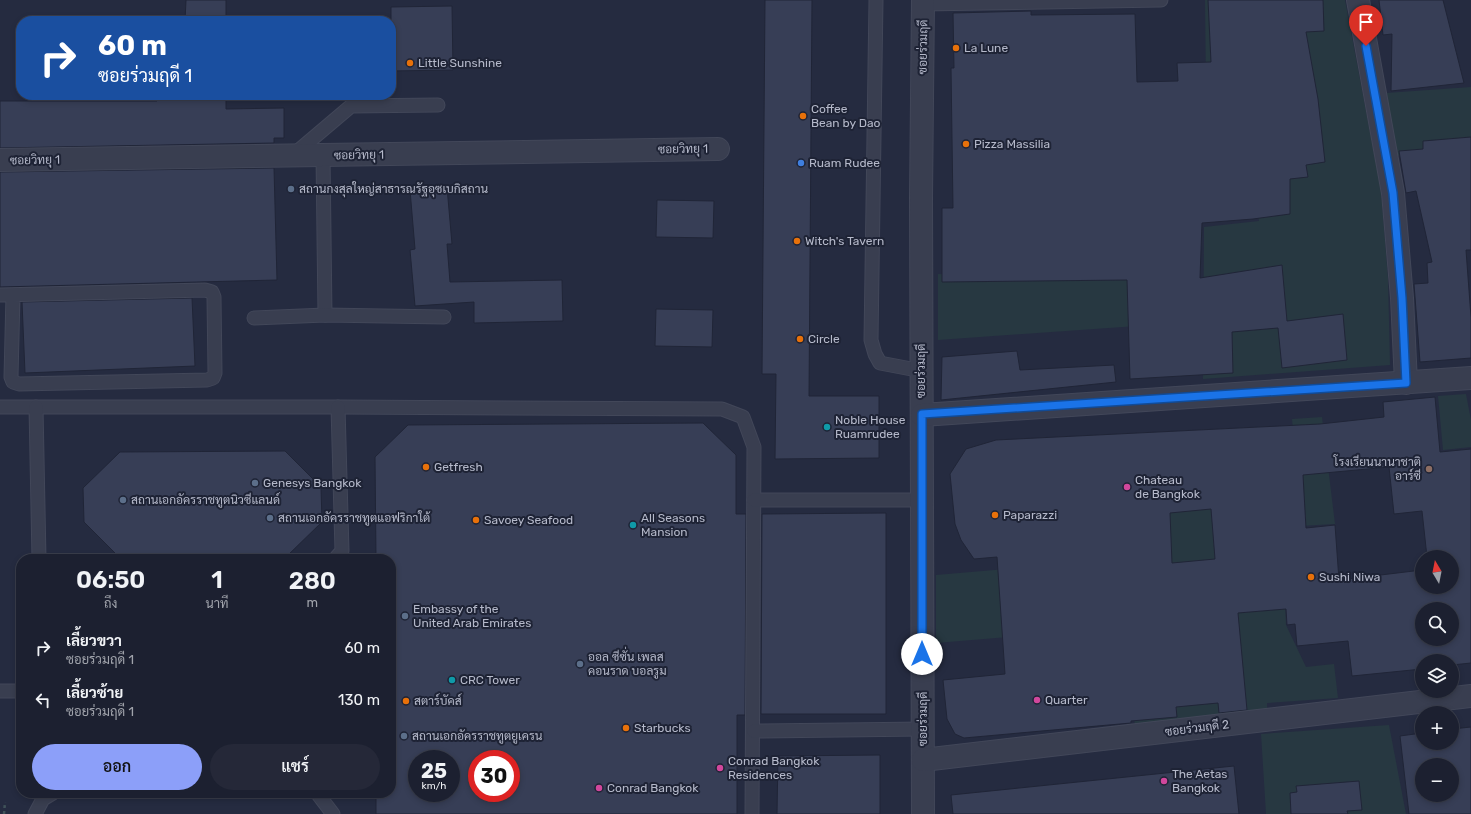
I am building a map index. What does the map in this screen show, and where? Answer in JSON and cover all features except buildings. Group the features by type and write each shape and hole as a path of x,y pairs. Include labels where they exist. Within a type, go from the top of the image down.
{"street":[{"path":"1358,0 1393,193 1402,298 1406,383"},
{"name":"ซอยร่วมฤดี","path":"923,2 921,198 923,814"},
{"name":"ซอยวิทยุ 1","path":"0,160 718,149"},
{"path":"922,414 1471,378"},
{"name":"ซอยร่วมฤดี 2","path":"923,760 1471,696"}],"lane":[{"path":"876,0 871,340 874,354 880,362 922,371"},
{"path":"923,2 1161,0"},
{"path":"292,156 351,106 438,105"},
{"path":"323,155 325,315"},
{"path":"205,290 212,292 214,297 213,378 207,380 19,384 13,382 11,377 6,295 205,290"},
{"path":"254,318 325,315 444,317"},
{"path":"0,407 722,409 743,417 754,447 754,731 752,814"},
{"path":"36,407 39,554"},
{"path":"338,407 342,551 339,554"},
{"path":"754,500 922,500"},
{"path":"0,691 16,692"},
{"path":"754,731 923,729"},
{"path":"35,814 45,798"},
{"path":"321,798 333,814"}],"path":[{"path":"4,814 5,802"}],"shaded area":[{"path":"1205,0 1345,0 1381,190 1388,278 1390,365 1203,379 1204,227 1259,221 1236,93 1206,89"},
{"path":"1471,87 1471,148 1396,156 1386,93"},
{"path":"938,274 1135,277 1137,326 938,340"},
{"path":"1466,394 1471,420 1471,447 1443,450 1438,396"},
{"path":"1322,417 1335,524 1282,527 1286,625 1306,667 1334,664 1338,698 1267,703 1267,710 1135,727 1128,656 1162,509 1299,493 1292,419"},
{"path":"1006,569 1008,637 936,643 936,575"},
{"path":"1389,725 1406,814 1266,814 1261,734"}],"place":[{"name":"La Lune","path":"956,48"},
{"name":"Little Sunshine","path":"410,63"},
{"name":"Coffee Bean by Dao","path":"803,116"},
{"name":"Pizza Massilia","path":"966,144"},
{"name":"Ruam Rudee","path":"801,163"},
{"name":"สถานกงสุลใหญ่สาธารณรัฐอุซเบกิสถาน","path":"291,189"},
{"name":"Witch's Tavern","path":"797,241"},
{"name":"Circle","path":"800,339"},
{"name":"Noble House Ruamrudee","path":"827,427"},
{"name":"Getfresh","path":"426,467"},
{"name":"โรงเรียนนานาชาติ อาร์ซี","path":"1429,469"},
{"name":"Genesys Bangkok","path":"255,483"},
{"name":"Chateau de Bangkok","path":"1127,487"},
{"name":"สถานเอกอัครราชทูตนิวซีแลนด์","path":"123,500"},
{"name":"Paparazzi","path":"995,515"},
{"name":"สถานเอกอัครราชทูตแอฟริกาใต้","path":"270,518"},
{"name":"Savoey Seafood","path":"476,520"},
{"name":"All Seasons Mansion","path":"633,525"},
{"name":"Sushi Niwa","path":"1311,577"},
{"name":"Embassy of the United Arab Emirates","path":"405,616"},
{"name":"ออล ซีซั่น เพลส คอนราด บอลรูม","path":"580,664"},
{"name":"CRC Tower","path":"452,680"},
{"name":"Quarter","path":"1037,700"},
{"name":"สตาร์บัคส์","path":"406,701"},
{"name":"Starbucks","path":"626,728"},
{"name":"สถานเอกอัครราชทูตยูเครน","path":"404,736"},
{"name":"Conrad Bangkok Residences","path":"720,768"},
{"name":"The Aetas Bangkok","path":"1164,781"},
{"name":"Conrad Bangkok","path":"599,788"}],"route":[{"path":"922,654 922,414 1406,383 1402,298 1393,193 1366,46"}]}
